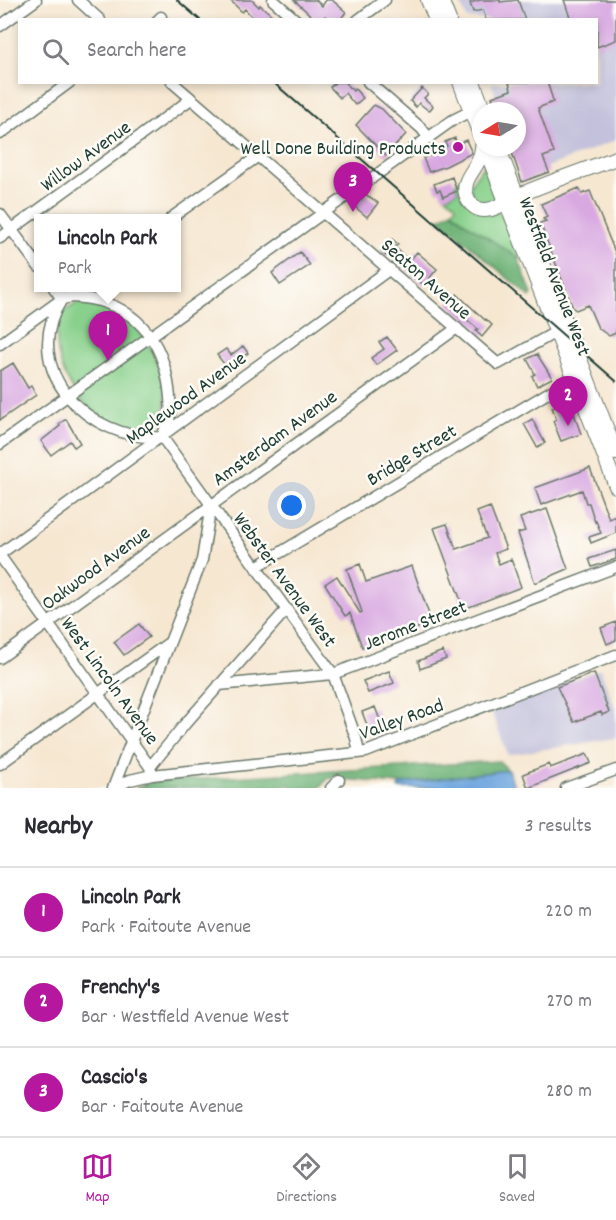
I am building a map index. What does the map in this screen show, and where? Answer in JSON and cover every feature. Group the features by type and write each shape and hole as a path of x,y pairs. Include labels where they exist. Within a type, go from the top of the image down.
{"main road":[{"path":"428,0 435,18"},
{"path":"441,0 448,18"},
{"path":"461,84 473,102"},
{"path":"473,84 477,102"},
{"path":"481,156 465,184 467,198 476,208 484,210 495,208 512,199 616,158"},
{"name":"Westfield Avenue West","path":"489,156 512,199 580,376 616,486"},
{"name":"Westfield Avenue West","path":"500,156 512,199 556,332 580,376 616,453"}],"street":[{"path":"0,26 36,0"},
{"path":"78,0 98,18"},
{"path":"273,0 294,18"},
{"path":"361,18 385,0"},
{"path":"0,134 67,84"},
{"name":"Seaton Avenue","path":"174,84 498,364 556,332"},
{"path":"370,84 421,128 429,138"},
{"name":"Willow Avenue","path":"0,238 191,99"},
{"path":"0,444 453,120 472,113"},
{"path":"178,214 257,157"},
{"path":"0,214 34,260"},
{"name":"Maplewood Avenue","path":"0,555 390,269"},
{"path":"57,292 62,298"},
{"path":"0,344 71,292"},
{"path":"82,297 112,305 130,316 151,336 163,361 169,389 169,418 162,437 136,436 114,430 93,419 68,395 54,372 48,348 51,323 62,298 82,297"},
{"name":"Amsterdam Avenue","path":"113,788 202,560 211,505 457,328"},
{"name":"Bridge Street","path":"256,567 580,376"},
{"name":"Webster Avenue West","path":"162,437 333,674 356,738 359,753"},
{"name":"Oakwood Avenue","path":"0,658 211,505"},
{"name":"West Lincoln Avenue","path":"0,555 131,739 151,771"},
{"name":"Jerome Street","path":"219,685 333,674 616,567"},
{"path":"151,771 219,685 287,609"},
{"path":"0,764 170,642"},
{"name":"Valley Road","path":"113,788 151,771 359,753 616,655"},
{"path":"566,788 616,770"}],"shaded area":[{"path":"459,0 616,0 616,140 527,175 520,156 526,156 526,102 498,102 491,84 598,84 598,18 467,18"},
{"path":"600,669 616,711 616,738 508,755 491,711"}],"green space":[{"path":"484,165 498,200 485,205 474,200 470,185"},
{"path":"463,176 461,196 501,212 520,259 467,224 452,211 456,207 455,204 446,197 458,191 455,184"},
{"path":"452,211 467,224 518,258 532,294 530,297 439,219"},
{"path":"78,303 95,305 117,312 144,338 160,371 165,389 165,405 161,420 151,432 130,434 111,425 95,414 70,385 62,368 57,331 61,312"},
{"path":"499,761 508,770 400,784 329,778 319,788 293,788 290,785 276,788 136,788 150,782"}],"water":[{"path":"508,770 515,788 398,788 400,784"}],"building":[{"path":"230,0 252,0 273,16 272,18 253,18 245,9 242,12"},
{"path":"294,0 316,0 322,6 326,0 332,0 346,12 342,18 325,16 314,18"},
{"path":"480,0 500,0 500,2 518,0 524,18 485,18 483,10 473,12 470,3"},
{"path":"564,0 616,0 616,40 598,47 598,18 570,18"},
{"path":"334,84 347,84 363,98 355,105 345,93 340,98 330,87"},
{"path":"510,84 548,84 553,102 538,108 554,153 543,157 549,172 522,182 513,156 526,156 526,102 494,102 492,97 511,90"},
{"path":"422,88 428,94 424,98 433,106 429,111 419,103 416,107 410,101"},
{"path":"374,105 382,109 406,134 386,156 356,125"},
{"path":"455,138 457,144 466,140 472,153 429,172 423,158 447,146 445,142"},
{"path":"452,177 457,191 443,197 434,184"},
{"path":"579,188 582,194 590,191 616,255 616,333 609,336 598,328 588,305 576,310 573,308 540,223 546,221 543,219 547,217 541,204"},
{"path":"365,194 378,203 367,217 355,207"},
{"path":"392,239 398,244 395,247 409,261 417,252 437,269 424,285 388,254 386,256 381,251"},
{"path":"300,252 310,265 280,285 272,273"},
{"path":"457,294 492,325 482,337 476,331 478,329 448,304"},
{"path":"387,337 397,350 376,365 371,358 384,349 379,342"},
{"path":"243,346 248,353 228,369 217,355 226,349 231,355"},
{"path":"537,354 552,378 537,386 532,376 535,374 527,359"},
{"path":"13,363 28,388 31,386 36,395 0,420 0,371"},
{"path":"570,402 581,434 561,441 553,421 556,419 552,407"},
{"path":"66,419 80,443 74,447 70,441 51,455 41,441"},
{"path":"532,419 545,443 537,447 524,424"},
{"path":"590,468 609,519 616,516 616,533 591,543 589,537 601,533 582,490 541,505 535,488"},
{"path":"490,507 506,549 495,553 499,564 511,559 521,587 464,609 434,528 447,524 456,549 487,538 477,512"},
{"path":"547,509 568,569 535,583 518,533 525,531 520,518"},
{"path":"616,550 616,559 592,567 589,559"},
{"path":"360,564 366,582 412,566 432,623 362,647 350,613 345,616 325,584 337,576 360,613 362,612 347,569"},
{"path":"616,622 616,640 607,644 601,628"},
{"path":"139,624 149,637 124,655 114,642"},
{"path":"443,651 446,659 420,669 418,661"},
{"path":"389,671 394,683 368,693 363,681"},
{"path":"594,673 609,712 602,715 601,712 574,722 557,687"},
{"path":"375,707 385,733 372,738 362,712"},
{"path":"587,754 591,763 528,788 523,774 549,764 550,768"}],"railway":[{"path":"177,0 198,18"},
{"path":"275,84 616,381"}],"place":[{"name":"Well Done Building Products","path":"458,147"},
{"name":"Cascio's","path":"353,212"},
{"name":"Lincoln Park","path":"108,361"},
{"name":"Frenchy's","path":"568,426"}]}
